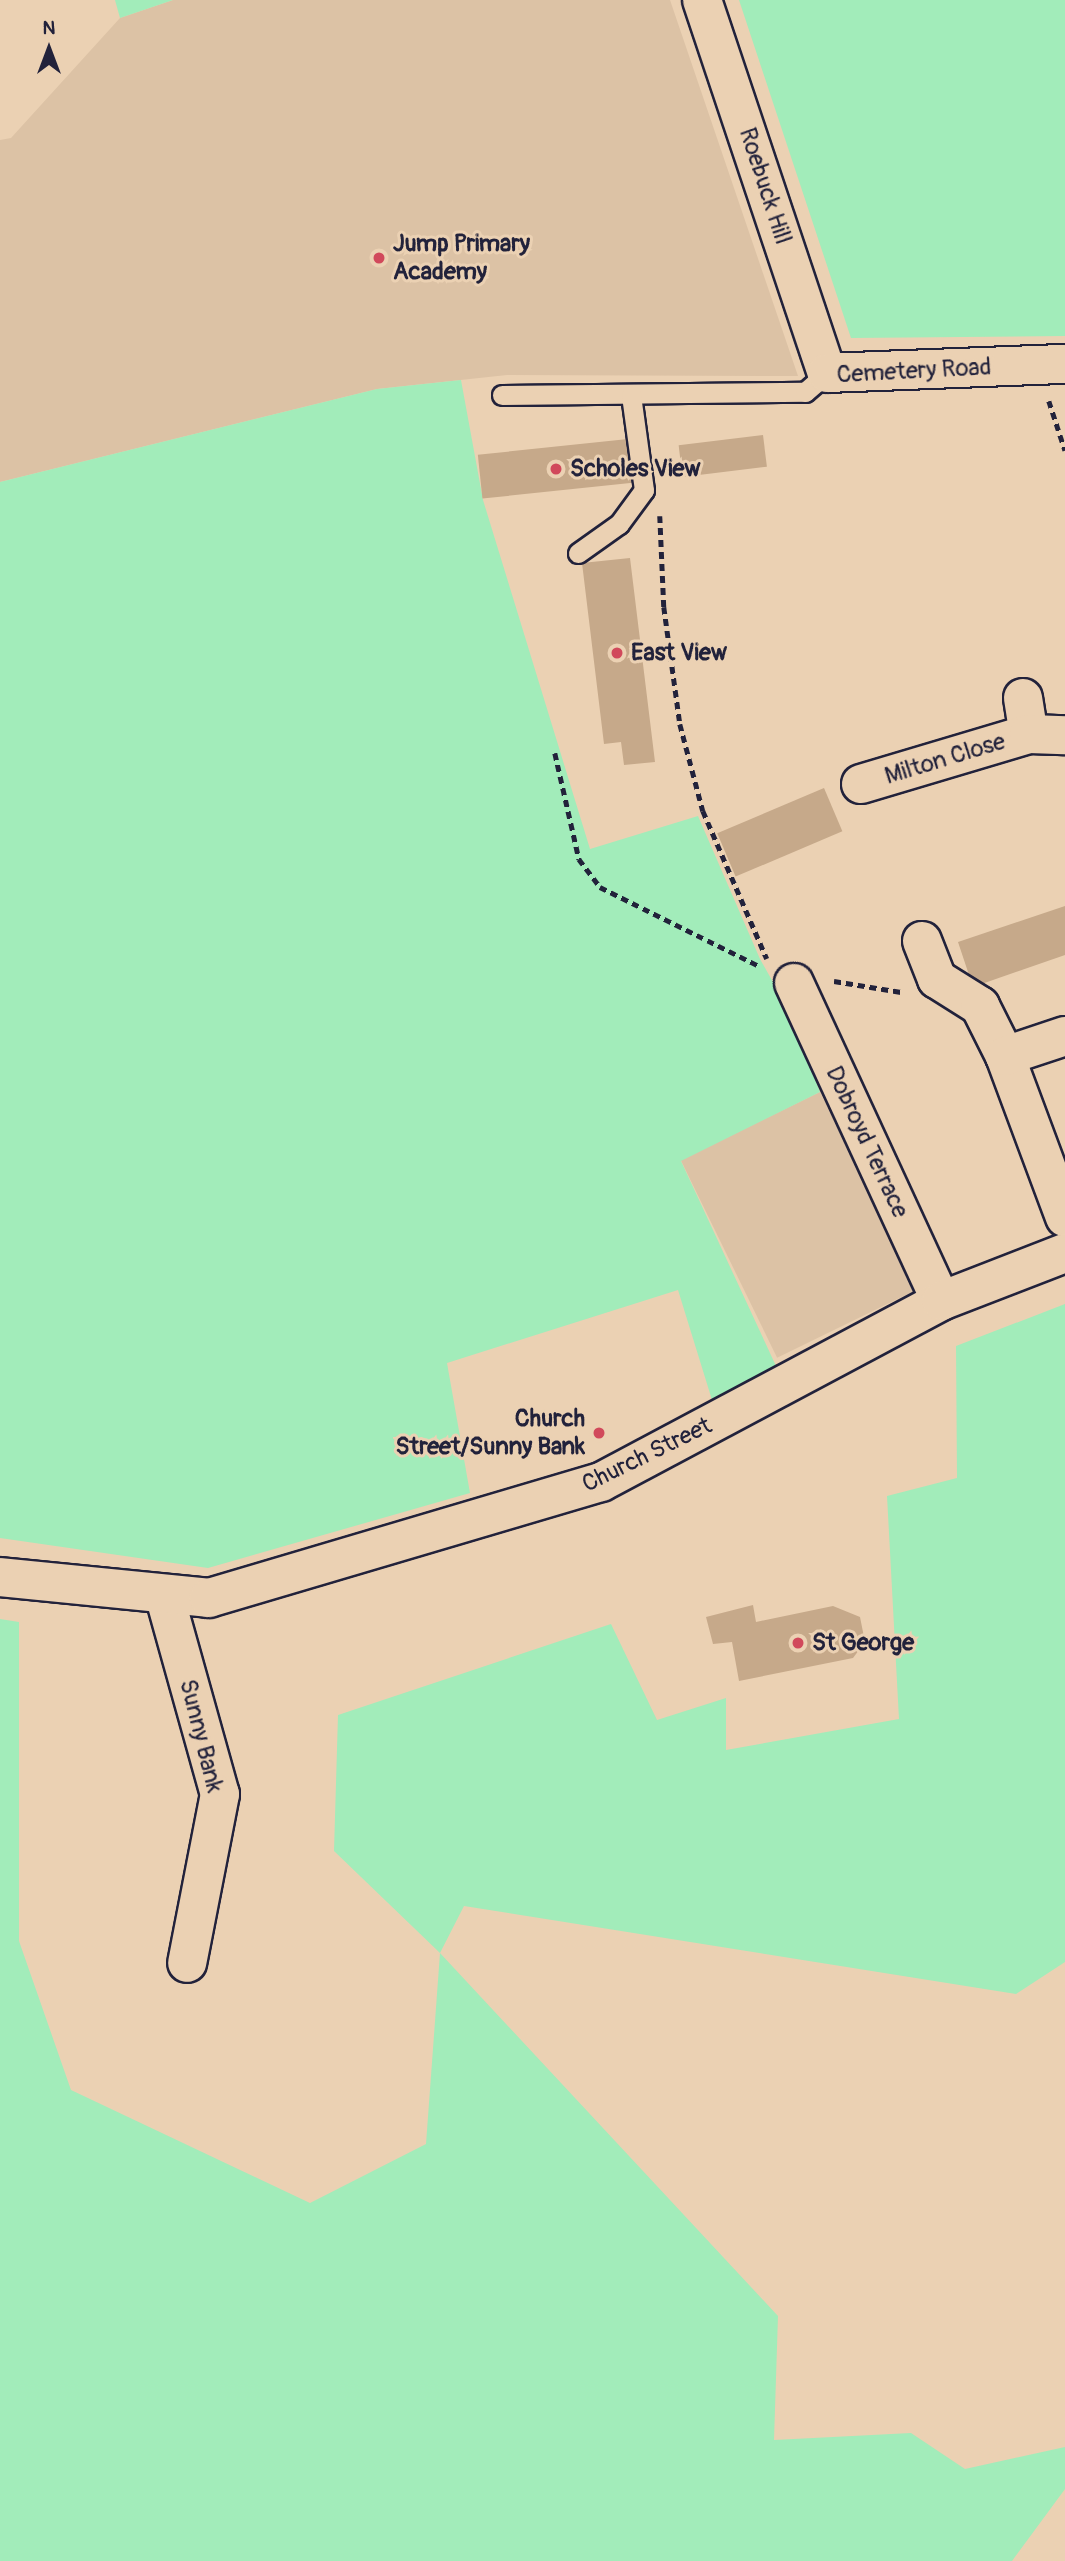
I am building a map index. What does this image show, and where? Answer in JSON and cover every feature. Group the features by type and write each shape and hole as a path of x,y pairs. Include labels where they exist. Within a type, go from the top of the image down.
{"street":[{"name":"Roebuck Hill","path":"702,0 827,373"},
{"name":"Cemetery Road","path":"827,373 1052,365"},
{"name":"Milton Close","path":"860,784 1039,722"},
{"path":"922,941 937,979 980,1006 1005,1056 1065,1217"},
{"name":"Dobroyd Terrace","path":"794,983 941,1301"},
{"path":"1005,1056 1065,1036"},
{"name":"Church Street","path":"0,1577 209,1598 601,1482 941,1301 1065,1253"},
{"name":"Sunny Bank","path":"164,1594 220,1794 187,1963"}],"lane":[{"name":"Cemetery Road","path":"637,395 805,392 827,373"},
{"path":"502,395 637,395 644,490 619,524 578,553"}],"path":[{"path":"1052,365 1065,450"},
{"path":"659,504 664,607 680,724 703,811 767,959 794,983"},
{"path":"555,753 579,859 600,887 794,983 837,981 906,992"}],"shaded area":[{"name":"Jump Primary Academy","path":"173,0 670,0 798,376 507,375 377,389 0,482 0,140 11,138 120,18"},
{"path":"820,1092 916,1290 777,1358 681,1160"}],"green space":[{"path":"115,0 173,0 120,18"},
{"path":"739,0 1065,0 1065,336 851,338"},
{"path":"461,380 483,500 590,849 698,816 760,959 792,1016 820,1092 681,1161 776,1366 712,1400 678,1290 447,1363 470,1493 208,1568 0,1538 0,482 377,389"},
{"path":"1065,1304 1065,1962 1016,1994 464,1906 440,1953 334,1851 338,1715 611,1624 657,1720 726,1698 726,1750 899,1719 887,1496 957,1478 956,1346"},
{"path":"0,1619 19,1622 19,1941 71,2090 310,2203 426,2144 440,1953 778,2316 774,2440 911,2433 965,2469 1065,2447 1065,2489 1012,2561 0,2561"}],"building":[{"path":"763,435 767,467 683,477 679,445"},
{"name":"Scholes View","path":"628,439 633,483 482,499 478,455"},
{"name":"East View","path":"630,558 655,762 624,765 621,742 604,744 582,563"},
{"path":"824,788 842,831 736,877 717,833"},
{"path":"1065,906 1065,955 973,987 958,942"},
{"name":"St George","path":"753,1605 756,1622 833,1606 860,1617 865,1642 853,1658 739,1681 732,1642 713,1644 706,1617"}],"place":[{"name":"Jump Primary Academy","path":"379,258"},
{"name":"Scholes View","path":"556,469"},
{"name":"East View","path":"617,653"},
{"name":"Church Street/Sunny Bank","path":"599,1433"},
{"name":"St George","path":"798,1643"}]}
